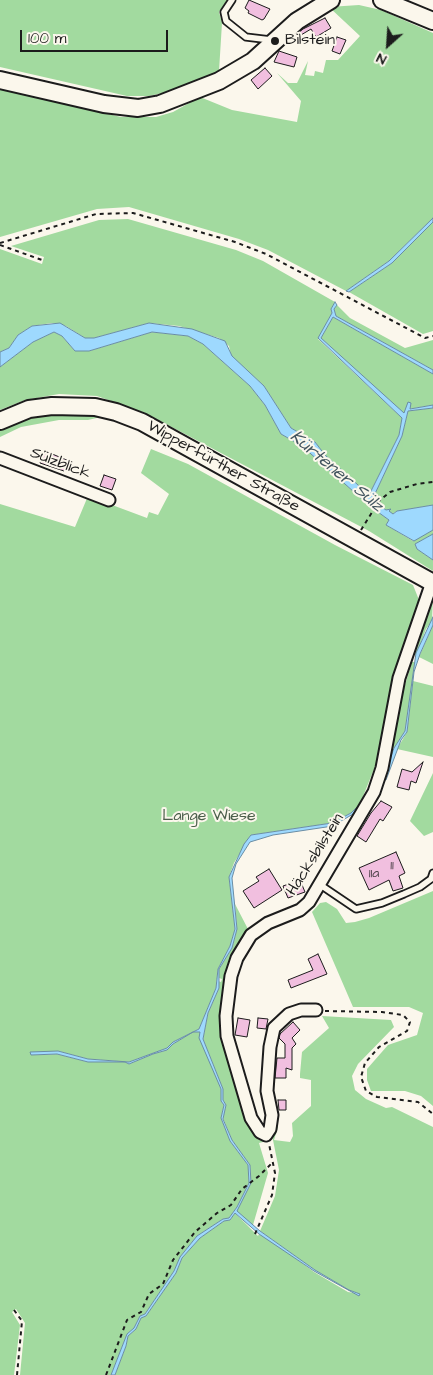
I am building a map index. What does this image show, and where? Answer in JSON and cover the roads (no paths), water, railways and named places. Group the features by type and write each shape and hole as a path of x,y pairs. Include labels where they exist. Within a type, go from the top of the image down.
{"main road":[{"path":"0,80 104,104 138,108 160,104 219,81 253,61 297,21 331,0"},
{"path":"382,0 433,21"},
{"name":"Wipperfürther Straße","path":"0,421 29,409 52,406 95,408 116,412 142,422 432,582"}],"street":[{"name":"Sülzblick","path":"0,458 109,500"},
{"name":"Häcksbilstein","path":"316,1010 302,1010 289,1014 274,1028 270,1047 267,1091 272,1115 270,1129 266,1135 260,1132 252,1118 227,1036 226,1016 230,976 237,958 251,935 268,923 300,910 309,902 374,792 382,768 399,678 432,582"}],"lane":[{"path":"232,0 224,12 226,21 246,37 276,41"},
{"path":"319,884 356,909 382,903 404,894 426,883 433,873"}],"water":[{"path":"433,218 433,222 392,263 349,292 346,291 389,261"},
{"name":"Kürtener Sülz","path":"335,302 337,305 334,309 336,316 433,370 433,374 333,317 321,338 404,413 408,402 411,403 410,409 433,405 433,408 408,411 402,436 373,498 386,510 391,509 389,511 393,514 397,511 433,505 433,530 414,541 386,525 389,520 371,507 302,446 281,434 265,405 250,386 203,344 188,336 152,332 89,351 75,351 62,336 54,332 33,342 0,367 0,352 9,348 18,335 32,326 60,323 85,338 94,338 149,323 192,329 225,341 232,356 264,386 291,428 315,442 325,455 369,495 399,435 402,418 318,338 332,313 331,309"},
{"path":"433,534 433,560 417,549 415,544"},
{"path":"433,617 433,625 414,672 407,732 401,740 386,780 383,779 394,748 405,731 416,653"},
{"path":"360,804 353,814 333,826 273,835 250,842 236,864 232,878 237,929 232,948 219,969 219,988 208,1013 203,1039 223,1089 223,1100 226,1105 223,1119 232,1140 250,1165 251,1183 237,1211 260,1231 315,1270 349,1290 360,1294 359,1296 314,1271 259,1234 235,1213 230,1220 224,1221 200,1238 182,1258 176,1273 146,1316 141,1318 136,1329 128,1336 115,1375 111,1375 127,1334 134,1328 140,1316 145,1314 174,1271 180,1257 197,1236 223,1219 229,1218 249,1183 248,1165 230,1141 221,1118 224,1105 221,1101 221,1089 199,1038 200,1032 193,1032 199,1029 216,988 218,969 230,946 235,929 229,877 244,844 251,835 332,823 351,813"},
{"path":"193,1032 173,1044 167,1050 129,1064 125,1062 88,1062 57,1054 31,1055 30,1052 58,1051 88,1059 129,1062 167,1048 173,1042"}],"place":[{"name":"Bilstein","path":"275,41"}],"park label":[{"name":"Lange Wiese","path":"209,817"}]}
